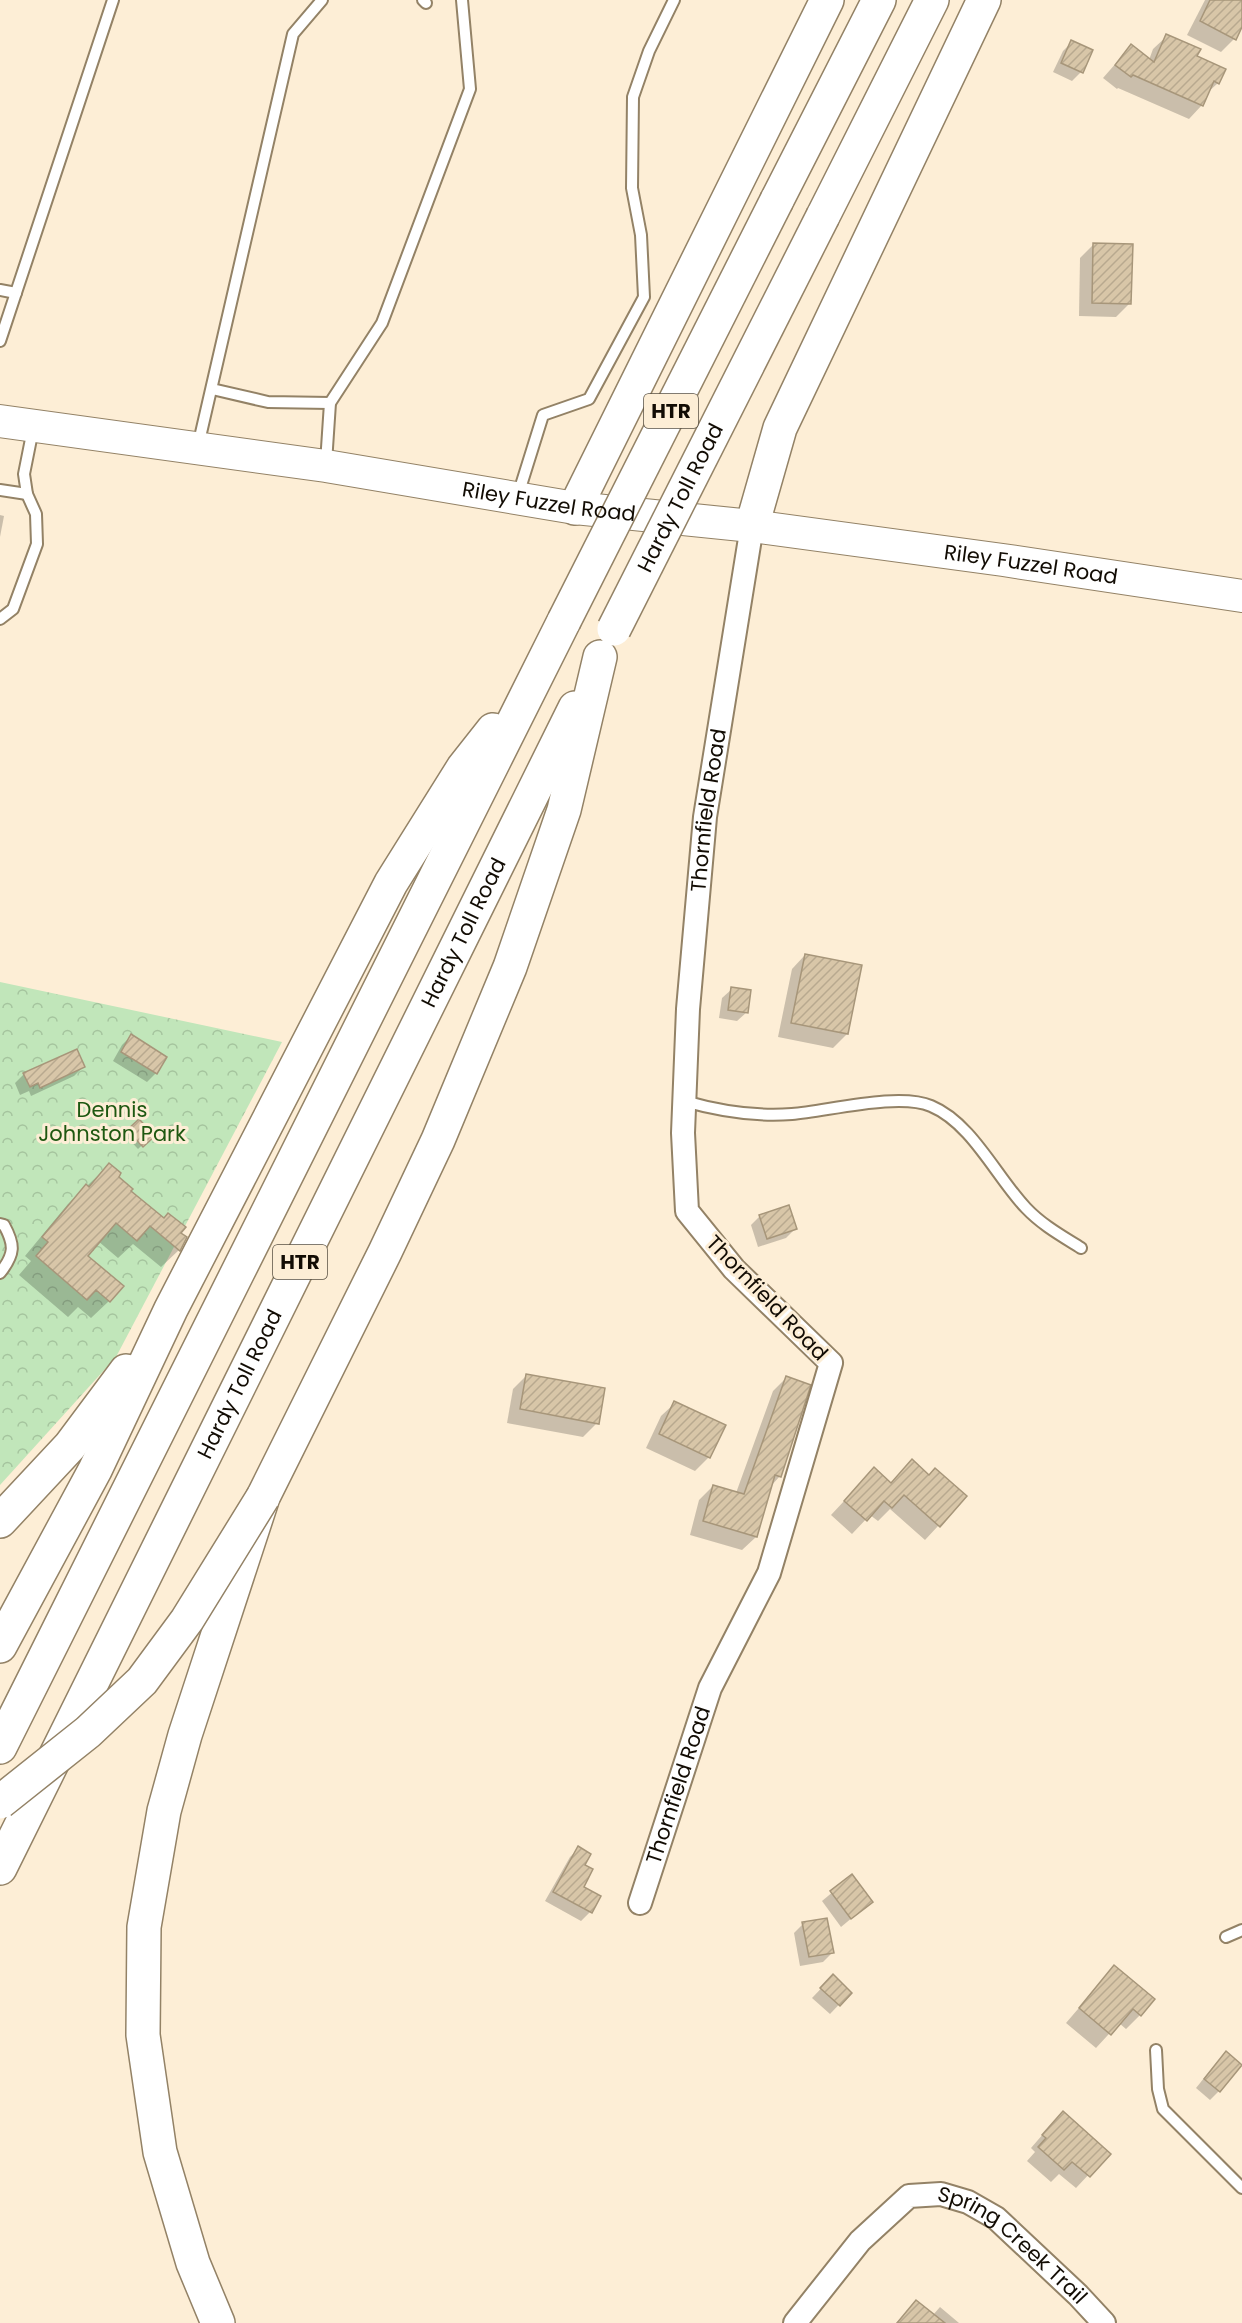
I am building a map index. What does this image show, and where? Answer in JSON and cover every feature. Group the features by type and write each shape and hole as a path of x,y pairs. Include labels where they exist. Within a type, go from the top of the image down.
{"highway":[{"path":"575,508 827,0"},
{"name":"HTR","path":"0,1747 538,671 879,0"},
{"name":"Hardy Toll Road","path":"0,1868 607,643 932,0"},
{"path":"752,526 780,428 984,0"},
{"path":"0,1802 88,1732 142,1681 187,1620 263,1497 386,1252 438,1140 510,967 564,810 607,643"},
{"path":"0,1646 95,1470 171,1309 392,883 463,768 538,671"},
{"path":"0,1521 70,1446 171,1309"},
{"path":"218,2323 193,2263 160,2152 143,2035 144,1927 164,1811 185,1735 263,1497"}],"main road":[{"name":"Riley Fuzzel Road","path":"0,421 326,466 575,508 752,526 1003,560 1242,596"}],"street":[{"name":"Thornfield Road","path":"640,1903 710,1688 769,1573 831,1363 734,1269 687,1210 683,1133 688,1009 705,817 752,526"},
{"name":"Spring Creek Trail","path":"795,2323 860,2241 909,2196 941,2194 968,2202 996,2218 1078,2295 1104,2323"}],"lane":[{"path":"0,341 113,0"},
{"path":"198,448 293,34 322,0"},
{"path":"326,466 330,403 382,323 470,89 462,0"},
{"path":"517,498 543,415 590,399 644,297 641,235 632,188 633,97 649,51 674,0"},
{"path":"0,290 16,293"},
{"path":"212,389 268,402 330,403"},
{"path":"0,619 13,609 37,544 36,514 27,494 24,474 33,425"},
{"path":"0,490 27,494"},
{"path":"684,1101 736,1113 790,1114 889,1102 918,1102 930,1105 950,1118 983,1150 1026,1208 1044,1226 1082,1248"},
{"path":"0,1224 4,1225 13,1241 10,1261 0,1273"},
{"path":"1226,1937 1242,1930"},
{"path":"1156,2050 1158,2089 1163,2109 1242,2188"}],"green space":[{"name":"Dennis Johnston Park","path":"0,982 282,1042 116,1357 0,1485"}],"building":[{"path":"1210,0 1242,0 1242,27 1236,40 1200,21"},
{"path":"1166,34 1201,49 1197,56 1226,69 1219,84 1214,81 1203,106 1133,75 1131,77 1115,65 1131,44 1154,62"},
{"path":"1071,40 1093,50 1083,73 1061,63"},
{"path":"1093,243 1133,244 1131,304 1092,303"},
{"path":"805,954 862,965 848,1034 791,1023"},
{"path":"731,987 751,990 748,1013 728,1010"},
{"path":"131,1034 167,1057 157,1074 121,1052"},
{"path":"77,1049 85,1067 40,1088 38,1083 30,1087 23,1073"},
{"path":"139,1119 155,1136 143,1147 127,1130"},
{"path":"109,1163 121,1173 119,1177 133,1189 131,1191 164,1218 168,1213 186,1227 181,1233 187,1237 180,1251 150,1226 137,1241 116,1223 88,1256 124,1286 110,1302 96,1290 87,1300 36,1256 48,1242 42,1237 86,1184 89,1187"},
{"path":"789,1205 797,1229 767,1239 759,1215"},
{"path":"526,1374 605,1388 599,1424 520,1409"},
{"path":"786,1376 811,1385 781,1477 775,1475 757,1537 703,1521 713,1485 744,1494"},
{"path":"674,1401 726,1425 710,1458 659,1434"},
{"path":"912,1459 929,1475 935,1468 967,1496 940,1527 904,1495 892,1508 884,1501 867,1521 844,1501 874,1467 891,1483"},
{"path":"578,1846 591,1854 585,1865 593,1869 584,1887 601,1896 592,1913 553,1892"},
{"path":"852,1874 873,1902 851,1919 830,1891"},
{"path":"827,1918 834,1953 809,1957 802,1922"},
{"path":"1114,1965 1155,1999 1141,2016 1133,2009 1111,2035 1079,2008"},
{"path":"833,1974 852,1993 840,2006 820,1988"},
{"path":"1226,2051 1242,2065 1220,2092 1204,2079"},
{"path":"1063,2111 1111,2154 1090,2177 1072,2162 1064,2170 1038,2147 1046,2138 1042,2135"},
{"path":"916,2300 945,2323 897,2323"}]}
